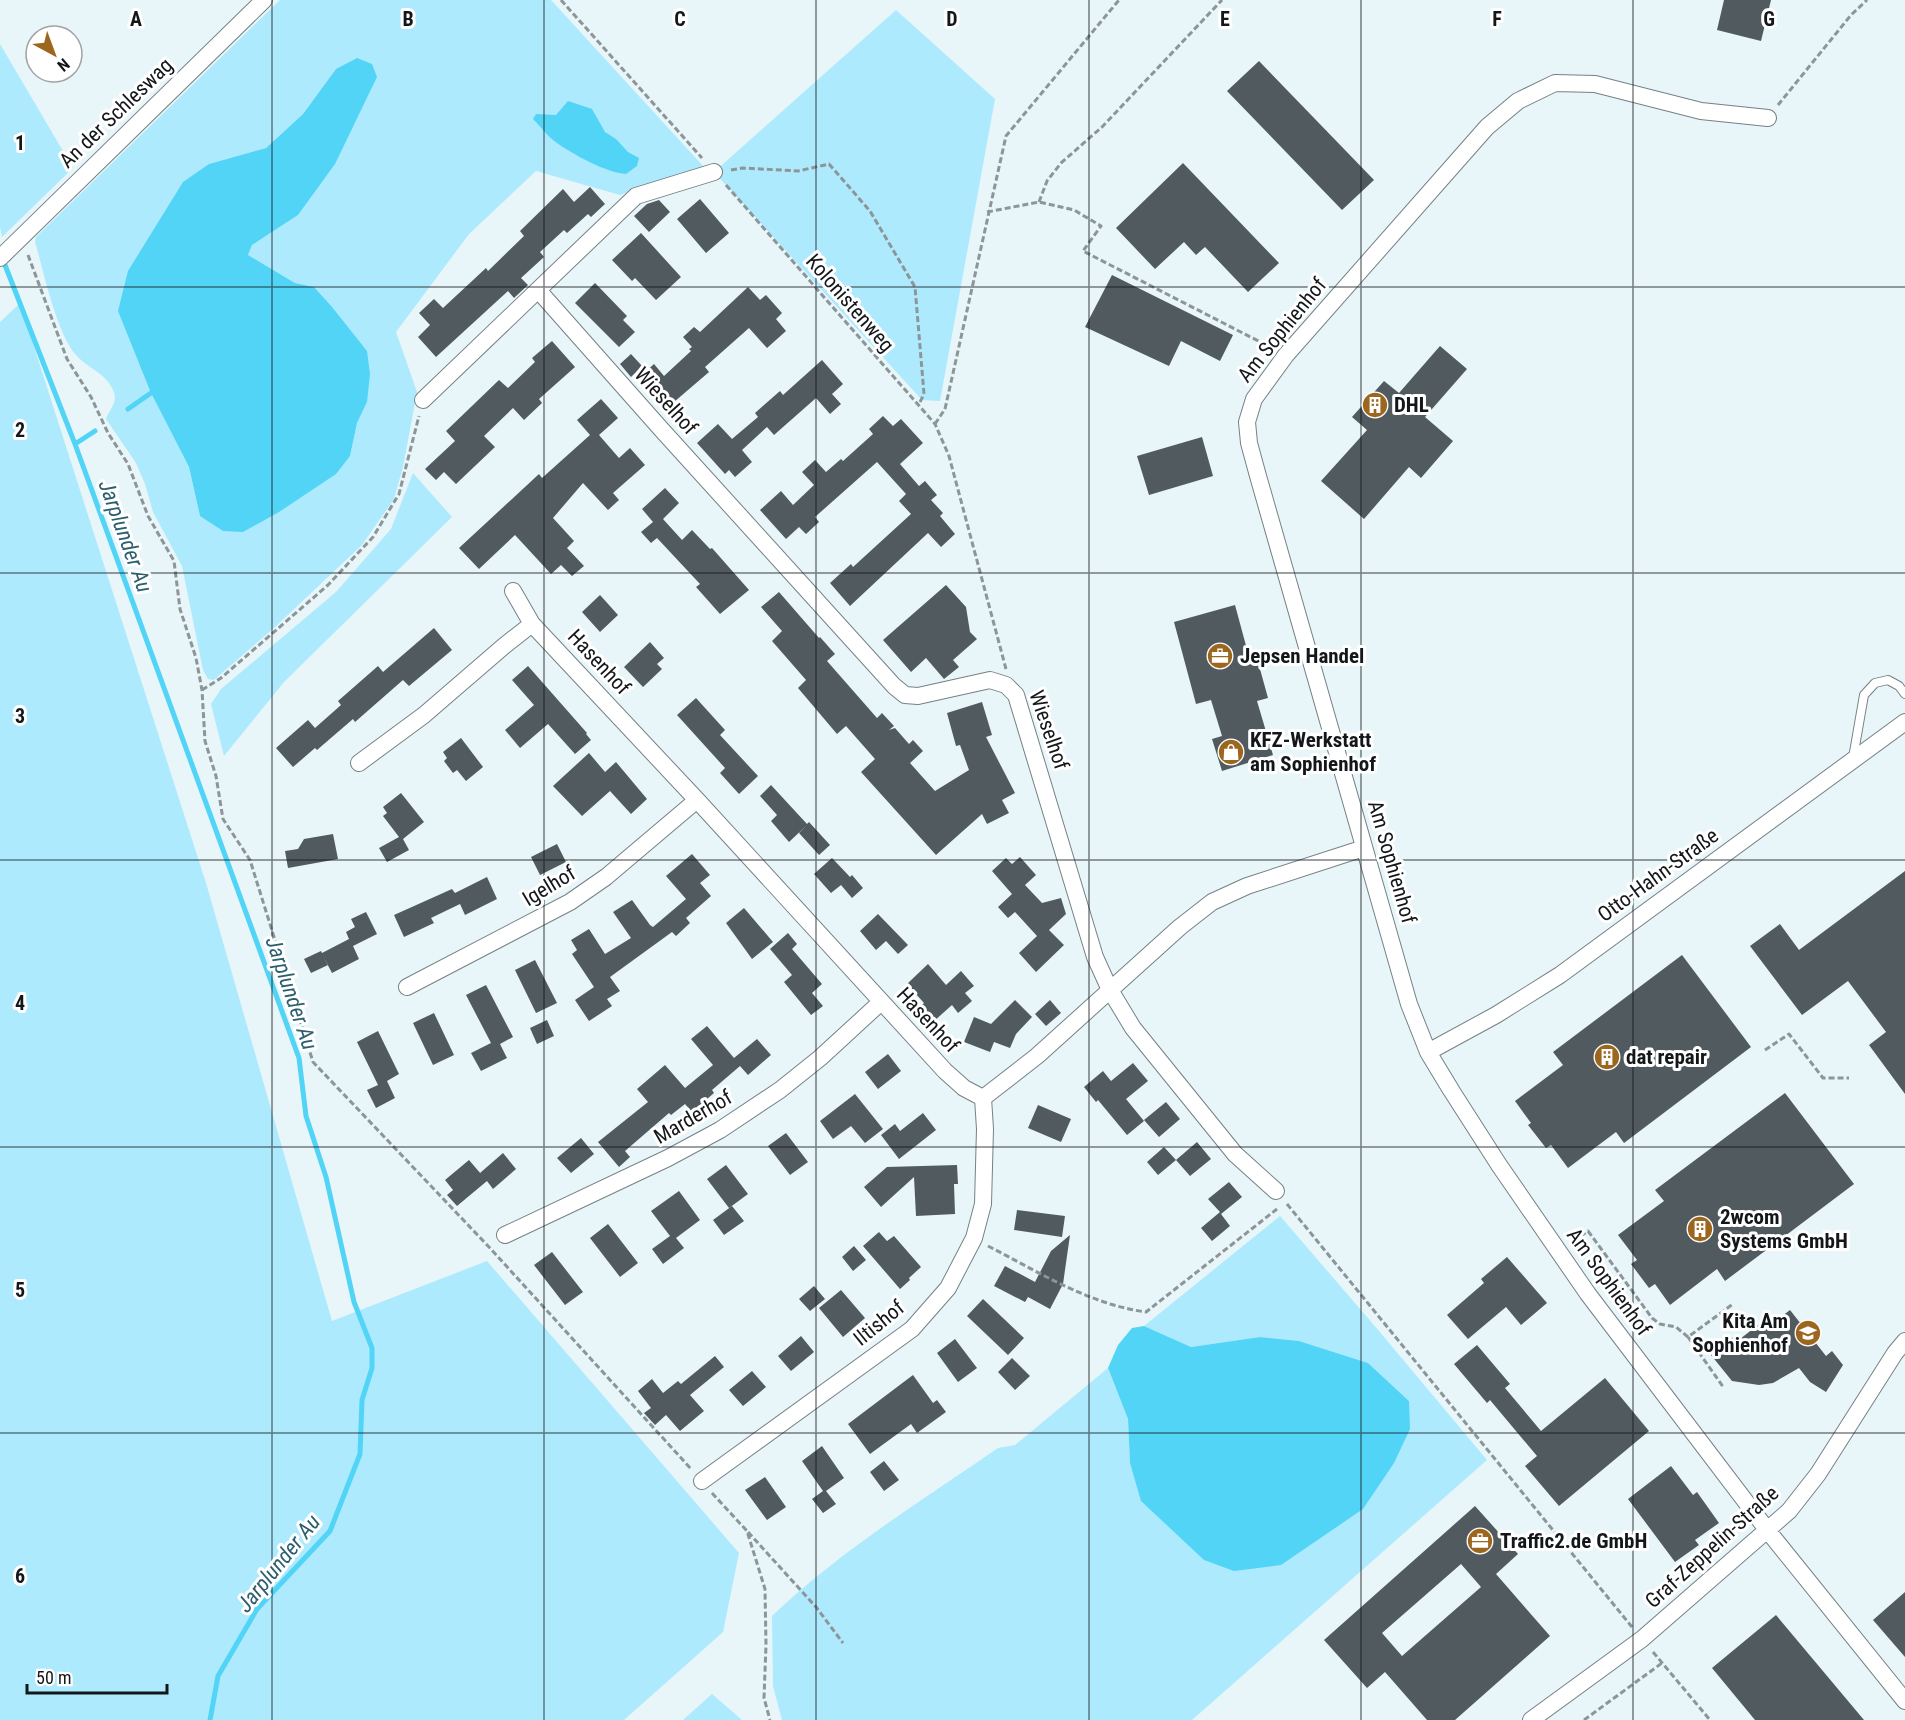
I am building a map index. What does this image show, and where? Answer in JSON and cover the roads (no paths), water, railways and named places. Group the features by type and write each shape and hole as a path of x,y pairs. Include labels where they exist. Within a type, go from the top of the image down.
{"street":[{"name":"An der Schleswag","path":"0,258 264,0"},
{"name":"Am Sophienhof","path":"1767,118 1701,111 1595,84 1555,83 1518,101 1488,127 1286,355 1254,399 1247,422 1249,443 1364,848 1409,1004 1428,1052 1499,1165 1588,1294 1768,1531 1905,1701"},
{"path":"423,400 636,196 714,172"},
{"name":"Wieselhof","path":"538,290 894,686 905,695 918,696 990,680 1006,686 1016,695 1095,957 1110,990 1132,1028 1235,1154 1281,1197"},
{"name":"Hasenhof","path":"513,591 532,624 697,800 881,1002 945,1071 964,1088 983,1098"},
{"path":"359,763 424,716 532,624"},
{"name":"Otto-Hahn-Straße","path":"1428,1052 1496,1015 1560,975 1905,722"},
{"name":"Igelhof","path":"407,987 570,902 606,877 697,800"},
{"path":"983,1098 1012,1077 1179,927 1212,902 1247,886 1364,848"},
{"name":"Marderhof","path":"505,1235 668,1158 720,1130 780,1090 881,1002"},
{"name":"Iltishof","path":"702,1481 912,1329 948,1287 974,1238 983,1204 985,1129 983,1098"},
{"name":"Graf-Zeppelin-Straße","path":"1531,1720 1642,1639 1789,1511 1818,1474 1905,1341"}],"lane":[{"path":"1853,760 1864,695 1875,683 1888,680 1899,686 1905,694"}],"water":[{"path":"357,58 372,64 377,77 335,164 298,215 252,245 248,255 295,283 314,287 332,307 367,351 370,374 367,402 357,423 350,456 336,474 279,512 243,532 223,531 200,516 189,467 151,393 118,311 128,271 183,182 209,164 266,148 303,114 336,69"},
{"path":"568,101 592,109 605,132 616,139 628,152 639,158 637,166 626,174 590,162 554,141 533,119 536,114 556,115"},
{"path":"1144,1326 1191,1347 1260,1337 1299,1341 1368,1363 1409,1401 1410,1429 1394,1463 1363,1509 1281,1565 1234,1571 1204,1560 1141,1501 1130,1463 1128,1419 1108,1368 1118,1345 1132,1328"}],"waterway":[{"name":"Jarplunder Au","path":"5,265 75,444 299,1058 306,1116 326,1177 354,1302 372,1348 372,1368 362,1400 360,1454 330,1531 257,1609 218,1676 210,1720"},
{"path":"128,409 151,393"},
{"path":"75,444 95,431"}],"place":[{"name":"DHL","path":"1375,405"},
{"name":"Jepsen Handel","path":"1220,656"},
{"name":"KFZ-Werkstatt am Sophienhof","path":"1231,752"},
{"name":"dat repair","path":"1607,1057"},
{"name":"2wcom Systems GmbH","path":"1700,1229"},
{"name":"Kita Am Sophienhof","path":"1808,1333"},
{"name":"Traffic2.de GmbH","path":"1480,1541"}]}
